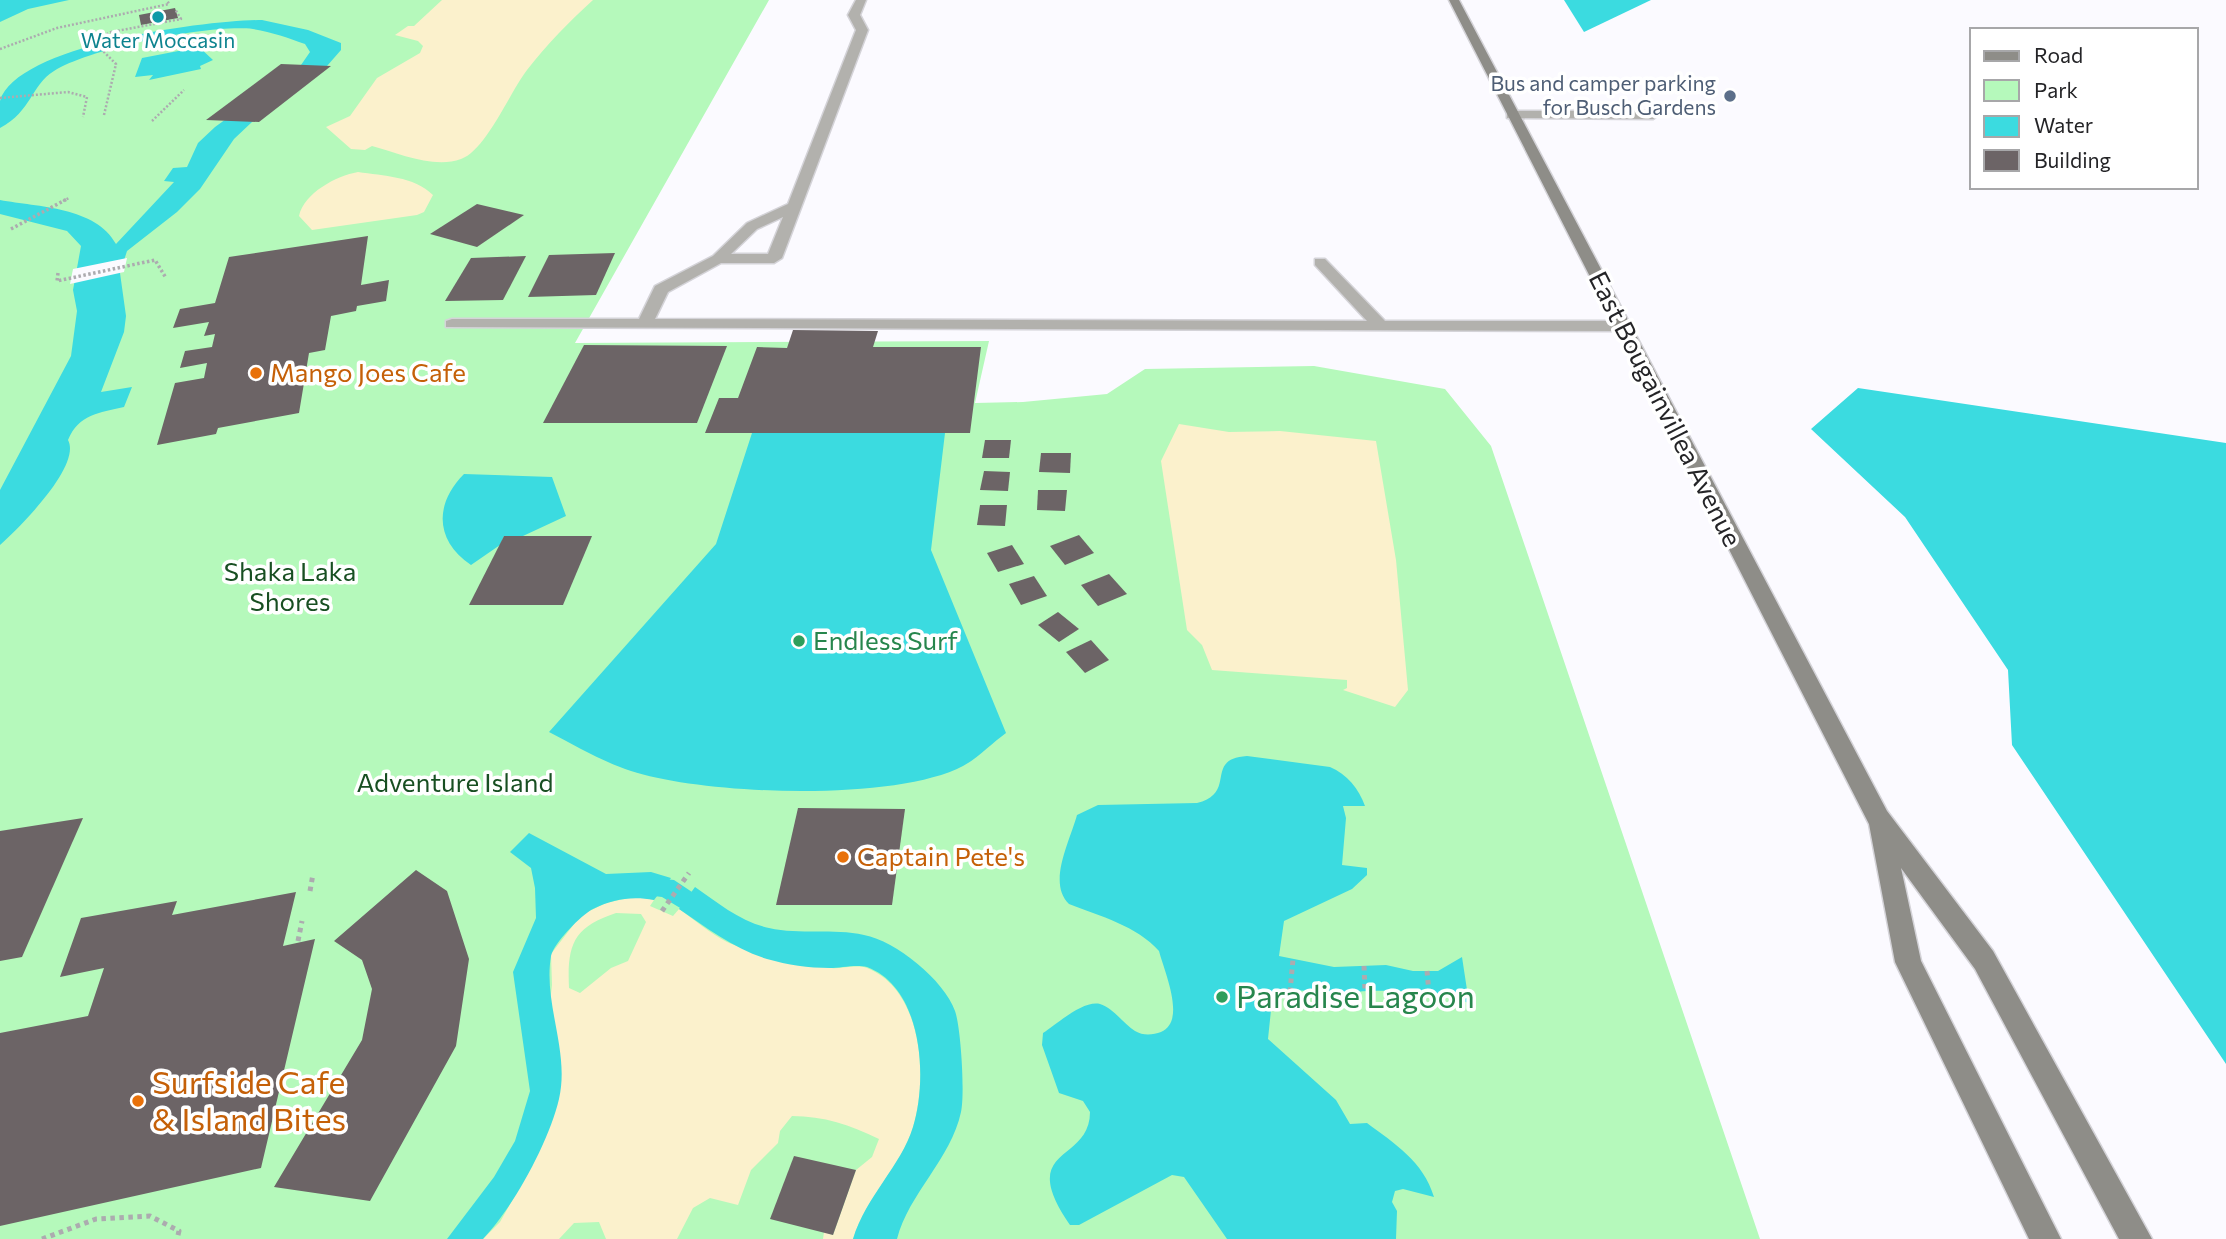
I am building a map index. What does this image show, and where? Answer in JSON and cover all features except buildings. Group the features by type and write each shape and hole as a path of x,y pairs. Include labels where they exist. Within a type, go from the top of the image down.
{"street":[{"name":"East Bougainvillea Avenue","path":"1454,0 1878,818 1984,960 2136,1239"},
{"name":"East Bougainvillea Avenue","path":"1878,818 1909,962 2045,1239"}],"lane":[{"path":"718,259 774,258 862,30 854,15 861,0"},
{"path":"1512,115 1653,115"},
{"path":"645,324 661,289 718,259 752,226 793,207"},
{"path":"1320,262 1381,326"},
{"path":"452,324 1622,326"}],"path":[{"path":"0,49 57,28 169,4 167,0"},
{"path":"104,115 116,64 93,41 111,32 181,19 175,9"},
{"path":"152,121 184,90"},
{"path":"0,99 68,92 87,97 83,117"},
{"path":"11,229 69,198"},
{"path":"58,273 57,281 155,260 166,278"},
{"path":"662,911 689,873"},
{"path":"310,891 313,874"},
{"path":"298,940 302,921"},
{"path":"1290,992 1293,959"},
{"path":"1364,966 1365,990"},
{"path":"1427,971 1429,993"},
{"path":"42,1239 96,1219 150,1216 179,1231 177,1239"}],"green space":[{"name":"Adventure Island","path":"0,0 769,0 575,343 989,341 975,403 1023,402 1107,394 1145,369 1314,366 1445,389 1491,446 1760,1239 0,1239"}],"sand":[{"path":"442,0 593,0 535,60 488,133 461,159 450,162 428,161 372,146 365,150 351,149 326,127 350,116 377,78 420,53 423,46 418,41 395,35 408,26 414,26"},
{"path":"358,172 408,180 433,195 424,212 417,215 312,230 299,216 307,200 340,177"},
{"path":"1179,424 1229,432 1280,431 1376,441 1396,560 1408,690 1395,707 1343,690 1347,688 1347,680 1212,670 1202,645 1187,630 1161,461"},
{"path":"637,896 654,900 650,906 673,916 679,909 715,935 735,945 830,968 867,968 886,979 900,995 917,1037 920,1061 918,1107 908,1142 866,1209 853,1239 823,1239 824,1232 833,1235 856,1170 872,1157 879,1139 837,1122 792,1116 780,1131 778,1143 751,1170 738,1205 710,1198 693,1208 677,1239 606,1239 599,1222 574,1223 559,1239 483,1239 500,1222 531,1167 552,985 551,954 581,915 606,903","holes":["616,913 641,914 646,922 628,961 611,968 580,993 569,988 569,960 582,932 602,918"]}],"water":[{"path":"0,0 69,0 28,9 0,22"},
{"path":"1564,0 1651,0 1584,32"},
{"path":"262,20 308,30 341,43 341,50 327,66 252,122 234,139 200,189 177,212 127,251 120,273 126,316 124,332 101,392 132,387 124,407 91,416 78,425 68,440 70,451 57,480 33,512 0,545 0,490 71,356 77,311 73,290 81,246 67,231 0,214 0,200 48,207 81,216 95,222 116,244 174,182 164,181 173,168 187,167 198,143 215,127 301,65 310,52 305,44 253,29 233,28 180,34 122,46 71,62 46,77 19,114 0,128 0,101 14,81 41,64 77,50 161,31"},
{"path":"199,47 213,60 200,66 201,69 149,80 153,75 135,77 142,58"},
{"path":"1858,388 2226,443 2226,1064 2012,745 2008,670 1905,517 1811,429"},
{"name":"Endless Surf","path":"752,433 945,433 931,550 1006,733 969,763 932,778 893,785 847,790 750,789 663,779 631,771 549,732 716,544"},
{"path":"464,474 552,477 566,516 523,536 504,536 500,545 471,565 450,545 443,522 447,498"},
{"name":"Paradise Lagoon","path":"1247,756 1330,767 1352,783 1365,806 1343,806 1346,818 1342,865 1367,868 1367,875 1352,889 1284,921 1279,956 1334,967 1386,965 1413,971 1438,971 1462,957 1469,1003 1444,996 1407,991 1273,991 1268,1039 1336,1100 1350,1124 1367,1123 1388,1138 1407,1154 1429,1184 1434,1197 1403,1189 1395,1191 1392,1202 1397,1211 1396,1239 1227,1239 1184,1177 1172,1175 1079,1225 1070,1225 1055,1199 1050,1181 1052,1168 1087,1129 1090,1112 1083,1101 1059,1093 1042,1045 1043,1033 1078,1009 1100,1004 1138,1033 1155,1034 1169,1026 1173,1007 1159,951 1129,928 1069,904 1063,895 1060,885 1062,861 1077,815 1098,805 1197,803 1216,792 1226,763 1234,758"},
{"path":"529,833 606,874 651,872 671,878 654,900 623,899 588,912 562,937 553,950 549,974 550,992 561,1063 559,1099 554,1116 518,1192 483,1239 447,1239 494,1177 515,1141 530,1091 513,972 536,918 535,888 531,868 510,852"},
{"path":"695,887 730,911 769,928 852,933 877,939 917,964 941,987 949,999 955,1011 961,1046 961,1112 956,1129 940,1161 911,1206 897,1239 853,1239 866,1209 908,1141 918,1107 920,1061 917,1037 900,994 886,978 867,967 806,967 767,959 732,944 679,909"}],"pier":[{"path":"127,258 124,272 70,284 73,269"}],"waterway":[{"path":"638,886 666,887 705,913"}],"place":[{"name":"Water Moccasin","path":"158,17"},
{"name":"Bus and camper parking for Busch Gardens","path":"1730,96"},
{"name":"Mango Joes Cafe","path":"256,373"},
{"name":"Endless Surf","path":"799,641"},
{"name":"Captain Pete's","path":"843,857"},
{"name":"Paradise Lagoon","path":"1222,997"},
{"name":"Surfside Cafe & Island Bites","path":"138,1101"}],"park label":[{"name":"Shaka Laka Shores","path":"290,587"}]}
